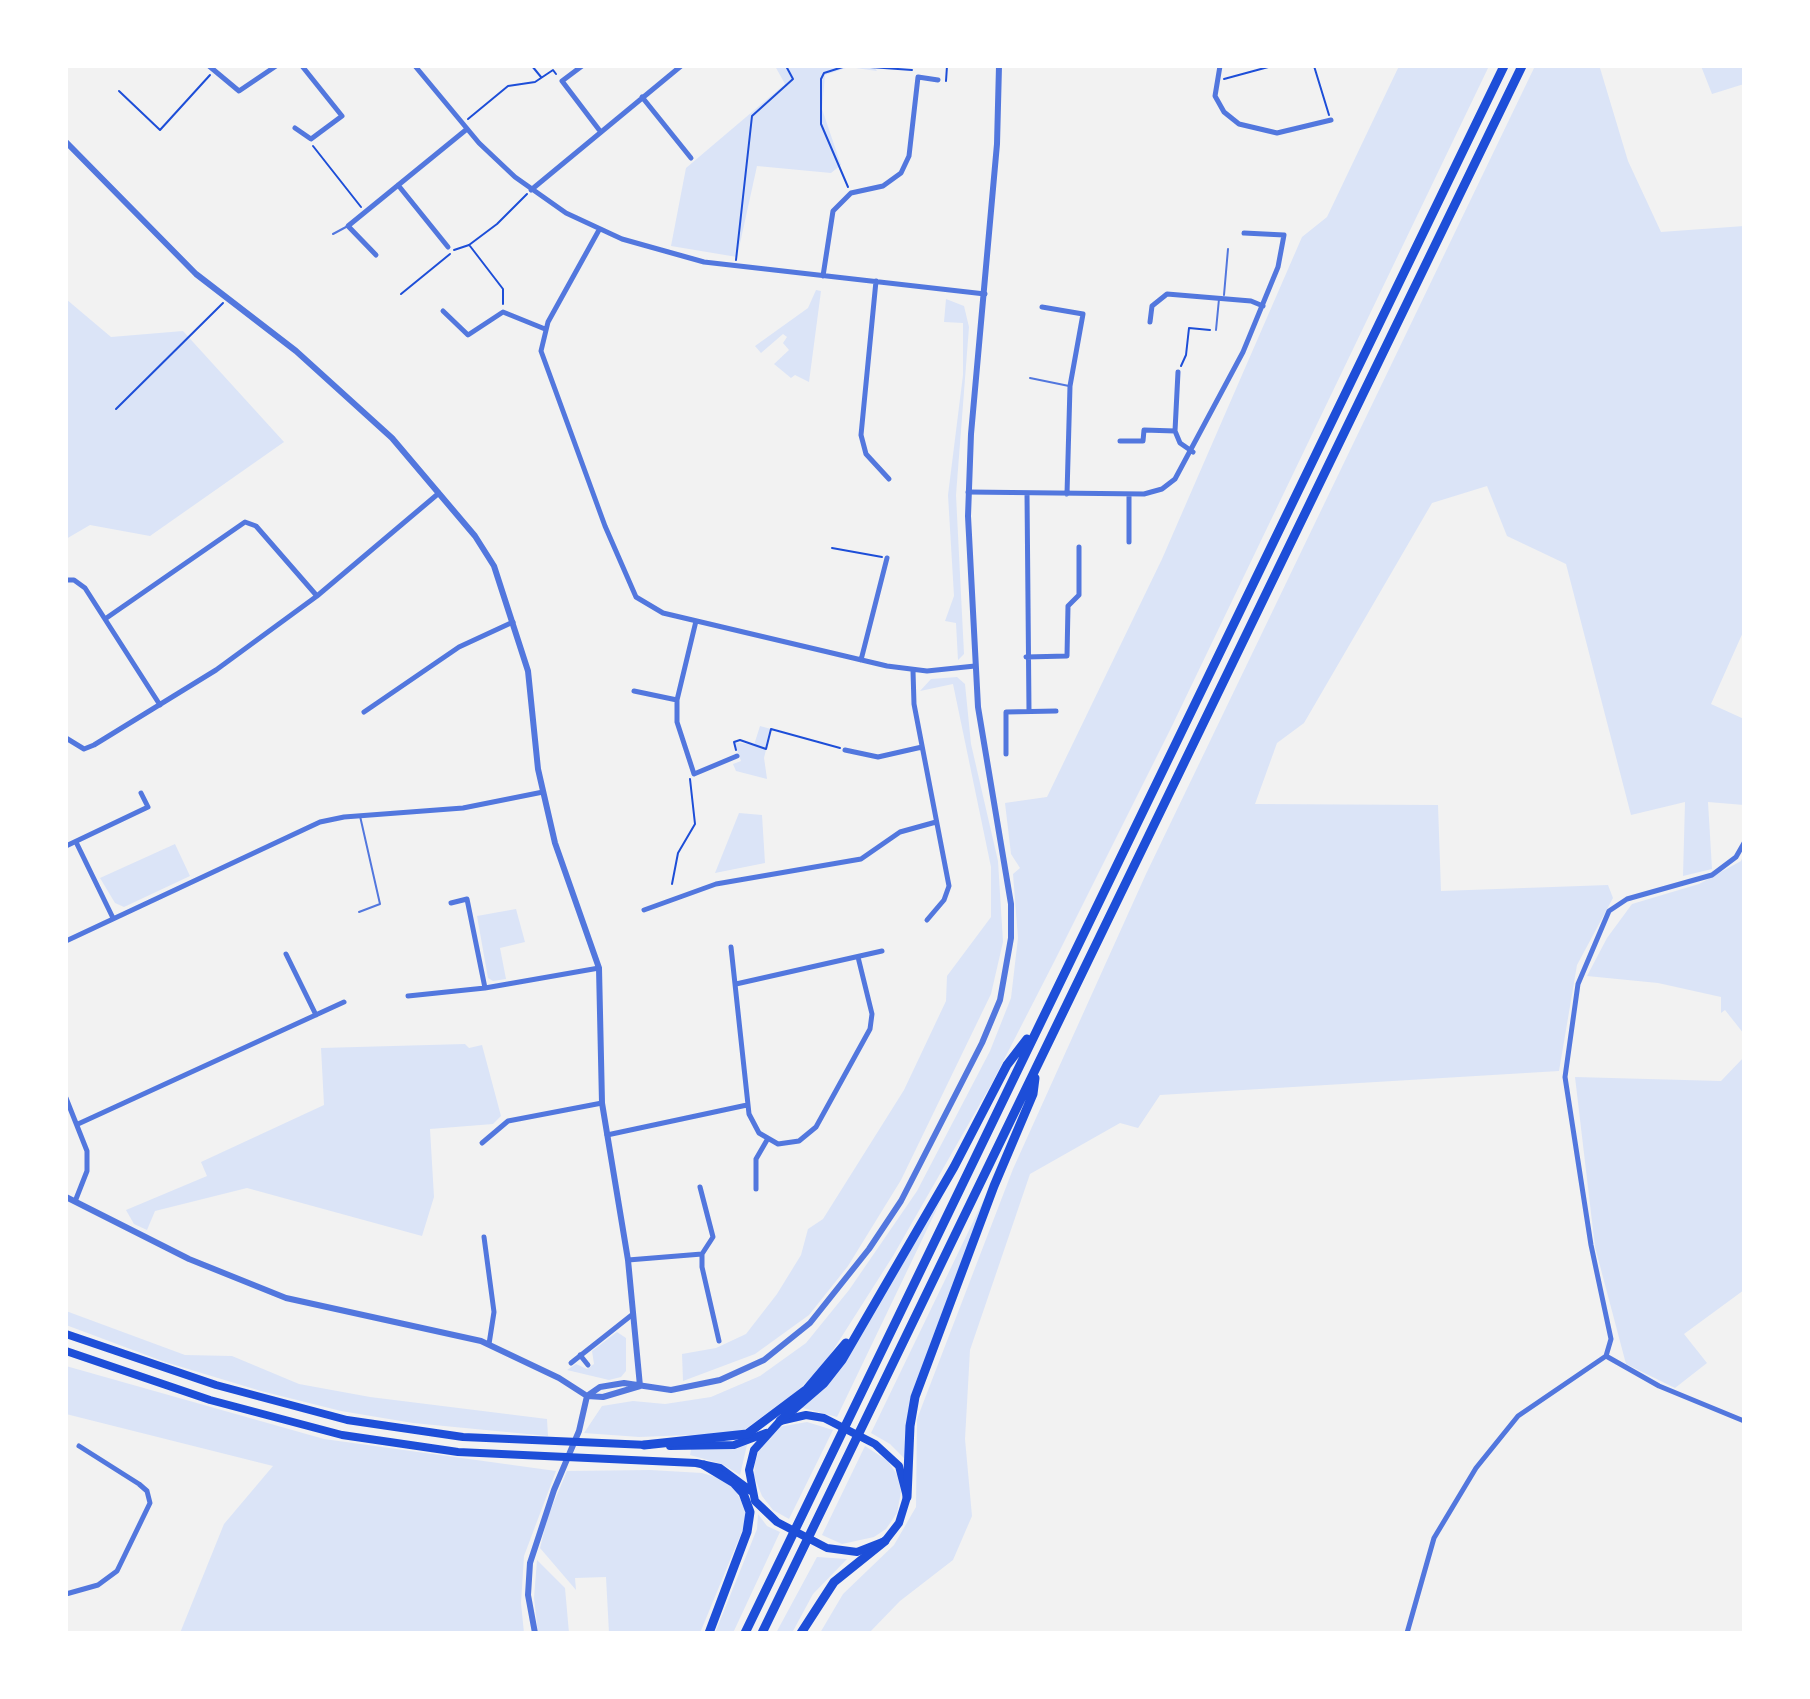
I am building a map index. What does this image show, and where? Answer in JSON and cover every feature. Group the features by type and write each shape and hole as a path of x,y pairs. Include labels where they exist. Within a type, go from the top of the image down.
{"highway":[{"path":"745,1633 1504,66"},
{"path":"762,1633 1522,66"},
{"path":"780,1421 833,1372 862,1326 1007,1065 1039,1023"},
{"path":"907,1497 910,1426 915,1397 994,1186 1033,1094 1037,1067"},
{"path":"644,1445 747,1434 818,1379 862,1326"},
{"path":"704,1465 734,1483 749,1504 750,1520 709,1633"},
{"path":"742,1547 753,1533 753,1496"},
{"path":"801,1633 834,1582 885,1541"}],"main road":[{"path":"66,1334 216,1385 309,1411 428,1433 548,1443 734,1445 766,1433"},
{"path":"66,1351 210,1400 304,1427 423,1449 704,1465 728,1472 777,1522 827,1548 857,1552 885,1541 899,1523 907,1497 899,1466 875,1444 824,1418 806,1415 780,1421 766,1433 750,1460 753,1496"}],"street":[{"path":"211,68 239,91 276,66"},
{"path":"295,128 308,139 314,138 342,116 302,66"},
{"path":"415,66 467,129 531,190 599,230 664,254 735,266 985,294"},
{"path":"582,66 562,81 600,131"},
{"path":"531,190 681,66"},
{"path":"535,1633 528,1595 530,1563 554,1490 579,1431 587,1396 600,1387 624,1383 671,1390 720,1380 764,1360 810,1323 892,1217 982,1043 1000,1000 1011,938 1011,904 986,766 975,666 968,492 997,144 999,66"},
{"path":"1220,66 1215,78 1219,105 1231,119 1251,129 1288,131 1331,120"},
{"path":"823,276 833,211 851,193 883,186 905,168 918,77 938,80"},
{"path":"642,97 691,158"},
{"path":"376,255 348,226 467,129"},
{"path":"67,144 183,262 227,300 289,345 369,416 440,492 491,559 528,671 543,792 563,869 599,968 602,1103 628,1260 640,1386"},
{"path":"398,185 448,247"},
{"path":"599,230 545,329 541,344 547,373 631,589 653,609 861,660 913,671 975,666"},
{"path":"968,492 1150,494 1162,489 1180,474 1263,306 1278,267 1284,235 1244,233"},
{"path":"876,281 861,442 869,458 889,479"},
{"path":"1150,322 1152,306 1161,296 1221,298 1251,301 1263,306"},
{"path":"1042,307 1083,314 1070,386 1067,494"},
{"path":"443,311 468,335 503,312 545,329"},
{"path":"1178,372 1175,431 1180,443 1193,452"},
{"path":"1120,441 1143,441 1144,430 1175,431"},
{"path":"66,738 84,749 230,661 317,596 440,492"},
{"path":"1027,493 1026,657 1029,711"},
{"path":"1129,494 1129,542"},
{"path":"105,619 245,522 256,526 317,596"},
{"path":"1026,657 1067,656 1068,606 1079,595 1079,547"},
{"path":"861,660 887,558"},
{"path":"66,580 80,583 160,705"},
{"path":"696,621 677,700 677,722 694,774 737,756"},
{"path":"364,712 459,647 513,622"},
{"path":"913,671 922,747 949,891 927,920"},
{"path":"634,691 677,700"},
{"path":"1006,754 1006,712 1056,711"},
{"path":"845,750 878,757 922,747"},
{"path":"66,941 307,827 332,819 463,808 543,792"},
{"path":"66,846 148,807 141,793"},
{"path":"644,910 716,884 861,859 900,832 936,822"},
{"path":"76,842 113,918"},
{"path":"1407,1633 1434,1538 1476,1468 1518,1416 1606,1356 1611,1339 1591,1245 1565,1077 1578,984 1609,911 1627,899 1712,875 1736,857 1744,843"},
{"path":"451,903 467,899 485,988"},
{"path":"731,947 747,1105 754,1127 767,1140 792,1143 811,1133 868,1034 872,1014 858,957"},
{"path":"736,984 882,951"},
{"path":"286,954 316,1015"},
{"path":"408,996 485,988 599,968"},
{"path":"78,1124 344,1002"},
{"path":"66,1098 78,1124 88,1165 76,1199"},
{"path":"482,1143 508,1121 602,1103"},
{"path":"606,1135 747,1105"},
{"path":"756,1189 756,1159 767,1140"},
{"path":"700,1187 713,1237 702,1254 719,1341"},
{"path":"66,1197 76,1199 122,1228 276,1295 489,1344 587,1396"},
{"path":"484,1237 494,1312 489,1344"},
{"path":"628,1260 702,1254"},
{"path":"571,1363 633,1314"},
{"path":"580,1355 588,1365"},
{"path":"1606,1356 1659,1386 1744,1421"},
{"path":"66,1594 98,1585 117,1571 150,1503 147,1491 139,1484 79,1446"}],"lane":[{"path":"333,234 348,226"},
{"path":"1216,330 1228,249"},
{"path":"1030,378 1070,386"},
{"path":"359,912 380,904 360,815"}],"path":[{"path":"532,66 542,78"},
{"path":"735,266 752,116 793,79 786,66"},
{"path":"846,66 824,73 821,79 821,124 851,193"},
{"path":"856,66 912,70 918,77"},
{"path":"1215,78 1220,80 1272,66"},
{"path":"1314,66 1331,120"},
{"path":"119,91 160,130 211,68"},
{"path":"462,123 508,86 542,78 553,70 562,81"},
{"path":"308,139 365,212"},
{"path":"401,294 461,245 469,245 513,210 531,190"},
{"path":"469,245 503,289 503,312"},
{"path":"116,409 227,300"},
{"path":"1178,372 1186,355 1189,328 1216,330"},
{"path":"832,548 887,558"},
{"path":"737,756 734,742 740,740 766,749 771,729 845,750"},
{"path":"672,884 678,853 695,824 689,776 694,774"}],"shaded area":[{"path":"775,66 873,66 877,71 849,67 825,75 822,109 841,165 831,173 757,166 737,257 671,246 686,168 785,84"},
{"path":"1399,66 1489,66 1171,728 1054,962 992,1083 893,1256 823,1366 797,1391 740,1433 639,1437 584,1433 602,1406 633,1401 665,1404 711,1397 760,1376 806,1343 849,1290 917,1191 990,1051 1011,998 1018,938 1013,874 1020,868 1011,854 1005,803 1047,797 1162,559 1302,237 1327,217"},
{"path":"1535,66 1607,66 1600,68 1628,161 1661,232 1744,226 1744,630 1711,704 1744,719 1744,805 1708,802 1712,869 1683,876 1685,802 1631,815 1566,564 1507,536 1487,486 1432,503 1304,723 1277,743 1255,804 1438,805 1441,891 1608,885 1613,898 1577,965 1559,1071 1160,1095 1138,1128 1120,1123 1030,1174 970,1350 965,1439 972,1516 953,1560 900,1601 869,1633 820,1633 843,1594 894,1545 916,1507 917,1419 1013,1169 1146,874"},
{"path":"1701,66 1744,66 1744,84 1712,94"},
{"path":"816,290 821,291 809,382 795,375 791,378 774,364 789,350 783,343 787,337 783,334 761,353 755,346 808,308"},
{"path":"66,299 111,337 183,331 284,442 150,536 90,525 66,539"},
{"path":"946,299 964,306 969,327 956,495 964,654 958,660 956,623 945,621 954,596 948,495 963,375 963,323 944,322"},
{"path":"957,677 965,684 971,744 998,861 1003,942 991,994 901,1180 848,1266 809,1315 755,1354 683,1381 682,1354 716,1348 746,1334 777,1294 801,1255 808,1229 823,1219 904,1090 946,1001 947,976 991,917 991,867 953,684 920,691 931,679"},
{"path":"760,726 771,729 764,758 767,779 736,771 733,764 741,761 734,742 754,745"},
{"path":"739,813 762,815 765,863 715,873"},
{"path":"175,844 190,876 124,907 115,903 100,878"},
{"path":"1744,854 1744,1034 1725,1010 1721,1013 1721,997 1658,983 1587,976 1607,938 1632,904 1699,884 1741,861"},
{"path":"516,909 525,942 500,948 506,979 493,981 488,978 477,916"},
{"path":"465,1044 469,1048 482,1045 501,1116 493,1124 430,1129 434,1197 422,1236 247,1188 155,1211 147,1230 134,1224 126,1210 207,1176 201,1162 324,1105 321,1048"},
{"path":"1744,1057 1744,1290 1684,1334 1707,1363 1675,1388 1626,1364 1595,1247 1575,1077 1721,1081"},
{"path":"988,1191 913,1394 905,1459 890,1444 871,1433"},
{"path":"943,1196 837,1417 799,1407 851,1350"},
{"path":"66,1311 185,1355 232,1356 299,1384 370,1397 547,1419 548,1436 413,1423 341,1411 261,1391 165,1362 66,1325"},
{"path":"617,1332 626,1338 626,1371 621,1377 609,1380 567,1370 576,1364 587,1369 594,1364 592,1351"},
{"path":"66,1366 324,1439 556,1471 524,1556 521,1603 524,1633 180,1633 224,1524 273,1466 66,1414"},
{"path":"807,1422 833,1430 789,1519 773,1510 762,1496 754,1476 755,1463 759,1450 778,1427"},
{"path":"747,1445 740,1475 722,1464 690,1455 691,1449"},
{"path":"865,1446 888,1461 897,1475 901,1492 897,1513 886,1529 874,1537 842,1544 822,1535"},
{"path":"567,1471 702,1473 719,1478 733,1486 745,1508 745,1524 700,1633 609,1633 606,1577 575,1578 576,1590 540,1548 548,1516"},
{"path":"758,1514 767,1526 780,1532 733,1633 715,1633 757,1529"},
{"path":"817,1557 847,1559 813,1594 792,1633 776,1633"},
{"path":"537,1560 565,1588 569,1633 538,1633 534,1598"}]}
